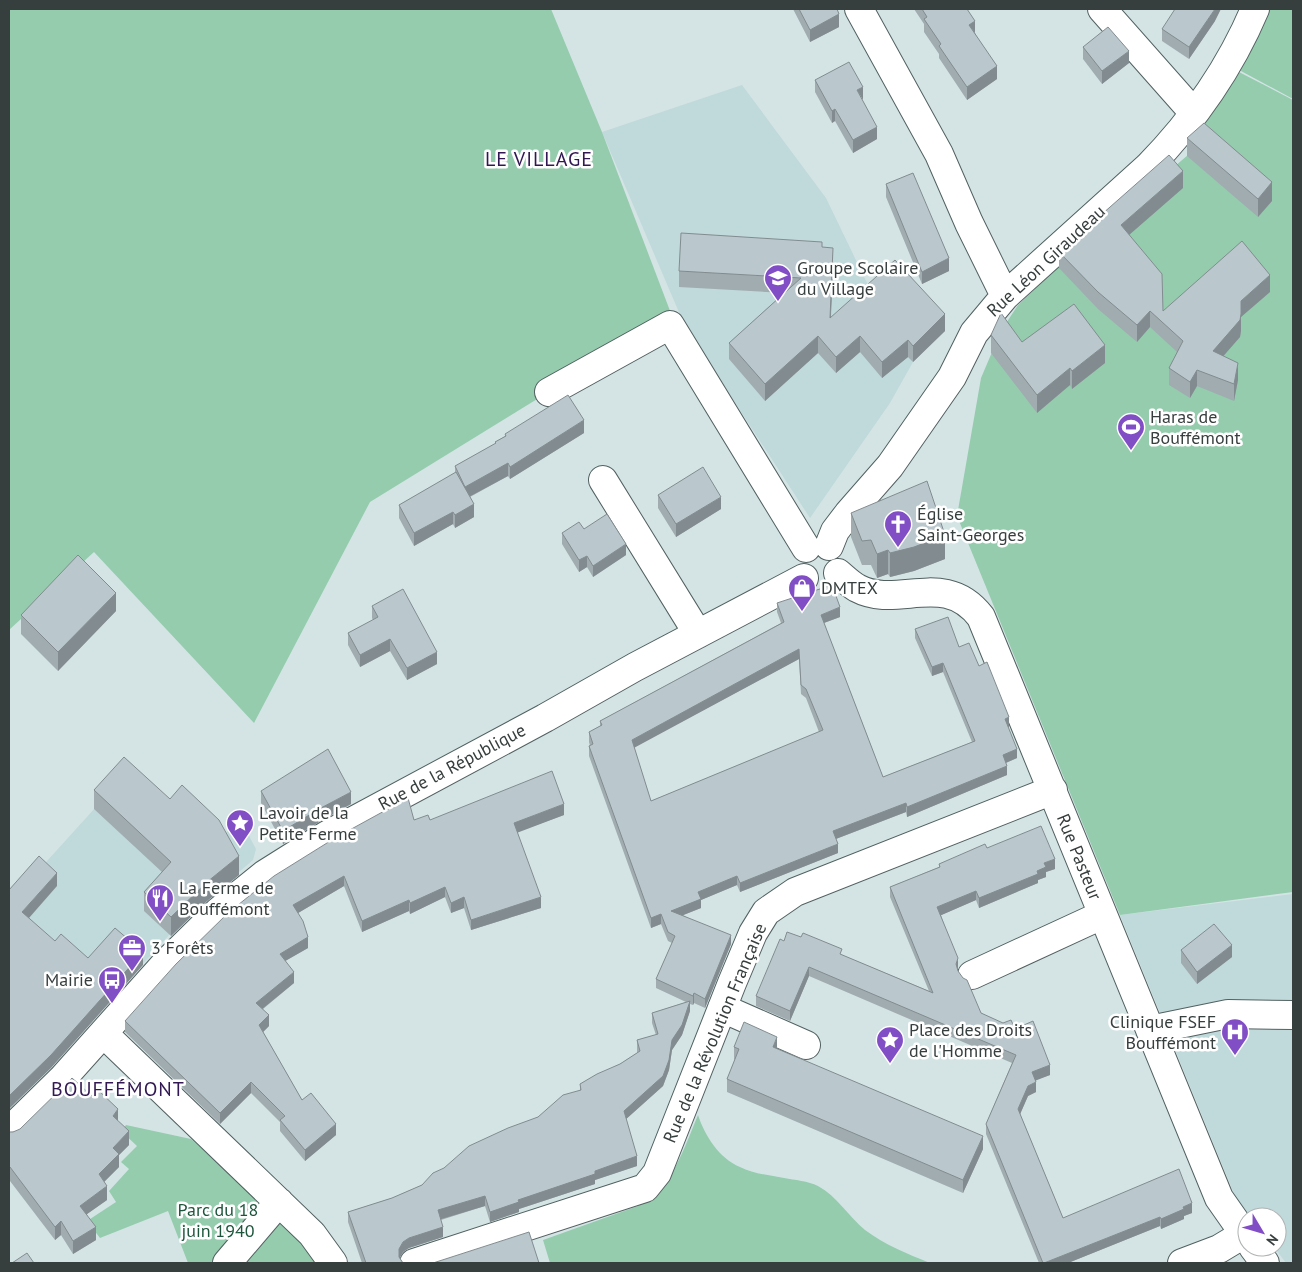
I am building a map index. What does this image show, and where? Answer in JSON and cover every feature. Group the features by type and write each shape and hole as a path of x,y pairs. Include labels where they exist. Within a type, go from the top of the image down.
{"street":[{"path":"859,9 939,154 1005,296"},
{"path":"1102,9 1194,113"},
{"name":"Rue Léon Giraudeau","path":"818,547 835,531 890,466 952,377 974,333 1005,296 1148,167 1172,141 1228,64 1244,36 1255,9"},
{"path":"549,392 670,325 818,547"},
{"path":"603,480 698,634"},
{"path":"818,547 834,549 840,560 838,573 829,583 822,585 809,583 799,568 800,557 818,547"},
{"name":"Rue Pasteur","path":"838,573 857,588 869,592 882,594 935,592 953,595 975,608 981,617 1219,1198 1237,1224"},
{"name":"Rue de la République","path":"11,1124 62,1079 172,958 218,912 265,874 327,835 804,578"},
{"name":"Rue de la Révolution Française","path":"414,1263 645,1188 657,1173 753,933 766,912 795,892 1052,790"},
{"path":"972,975 1102,916"},
{"path":"722,1008 806,1044"},
{"path":"1150,1030 1228,1014 1293,1015"},
{"path":"104,1034 312,1234 333,1263"},
{"path":"227,1263 278,1202"},
{"path":"1182,1263 1237,1244"}],"shaded area":[{"name":"Groupe Scolaire du Village","path":"742,85 826,198 895,341 913,362 890,403 810,518 684,324 602,132"},
{"path":"124,776 219,838 241,821 256,849 253,860 170,934 93,1018 9,903"},
{"name":"Clinique FSEF Bouffémont","path":"1293,894 1293,1263 1286,1263 1282,1257 1287,1257 1287,1207 1243,1207 1235,1196 1120,915"}],"green space":[{"path":"9,9 551,9 602,132 672,316 370,502 254,723 94,552 9,630"},
{"path":"1255,9 1293,9 1293,99 1228,64"},
{"name":"Haras de Bouffémont","path":"1239,72 1293,100 1293,892 1120,915 957,516 981,378 1001,331 1018,305 1058,267 1203,142 1197,136"},
{"path":"698,1115 714,1146 732,1163 756,1173 818,1186 831,1195 865,1230 897,1249 930,1263 550,1263 543,1240 638,1206 650,1199 660,1189 676,1166"},
{"name":"Parc du 18 juin 1940","path":"126,1125 191,1139 305,1239 320,1263 188,1263 168,1211 100,1238 87,1221 116,1202 109,1191 129,1169 121,1162 137,1146 121,1131"}],"building":[{"path":"799,9 837,9 839,14 810,30"},
{"path":"922,9 967,9 975,21 969,25 997,66 967,87 939,46 941,44 924,19 927,17"},
{"path":"1175,9 1215,9 1189,47 1162,29"},
{"path":"1108,27 1129,51 1102,71 1083,47"},
{"path":"849,62 863,87 857,90 877,127 853,140 835,109 832,111 815,80"},
{"path":"1204,123 1272,182 1258,199 1187,138"},
{"path":"1169,155 1183,171 1121,225 1162,274 1163,311 1242,241 1270,275 1241,301 1240,320 1213,351 1238,363 1234,384 1197,370 1190,382 1169,368 1183,341 1150,311 1137,325 1098,292 1059,252"},
{"path":"913,173 949,258 922,272 886,184"},
{"path":"681,233 822,242 822,247 833,248 830,318 895,260 945,314 913,346 908,340 882,362 860,336 836,357 818,336 765,384 729,343 801,278 679,271"},
{"path":"1074,304 1105,345 1072,371 1070,368 1037,395 991,335 1001,313 1022,342"},
{"path":"568,395 584,420 510,467 508,463 465,487 455,466 496,443 506,436 505,434"},
{"path":"703,467 721,497 676,524 658,495"},
{"path":"456,472 474,504 455,515 453,512 414,533 399,505"},
{"path":"927,481 945,535 914,547 890,553 888,550 877,554 871,540 862,541 851,513"},
{"path":"607,514 626,544 593,566 587,556 579,560 562,533 579,522 584,529"},
{"path":"78,555 116,593 58,652 21,615"},
{"path":"832,585 840,607 821,615 883,777 975,741 943,663 932,667 915,629 948,617 959,647 969,643 979,666 987,662 1009,717 1005,719 1017,749 1003,755 1007,766 907,807 906,803 833,831 838,844 740,883 737,876 698,892 701,899 671,911 731,935 705,999 694,993 693,996 656,979 675,936 668,932 661,914 651,918 589,746 593,744 589,732 602,725 600,721 784,622 777,603","holes":["799,649 801,685 806,689 823,730 651,801 632,740"]},
{"path":"403,589 437,652 407,668 390,639 360,655 348,633 378,617 372,606"},
{"path":"328,749 351,792 283,831 261,791"},
{"path":"124,757 170,799 182,785 219,820 239,856 207,882 171,917 144,892 171,862 94,790"},
{"path":"552,771 564,804 514,823 541,897 471,920 464,897 451,903 445,887 410,903 409,900 362,921 344,876 293,905 303,921 308,937 280,954 294,972 256,1003 269,1015 259,1025 302,1100 311,1093 336,1124 305,1150 280,1120 285,1116 251,1082 220,1113 125,1021 176,964 228,913 274,876 335,838 408,798 414,820 428,815 430,820"},
{"path":"1041,826 1055,859 1044,863 1046,867 1037,871 1038,874 979,898 976,891 937,907 958,958 956,964 958,971 967,980 981,1013 1003,1023 1011,1020 1015,1029 1033,1021 1050,1065 1032,1072 1036,1082 1028,1086 1018,1109 1063,1218 1179,1169 1192,1203 1183,1207 1184,1209 1161,1219 1160,1217 1044,1263 986,1124 1016,1055 809,967 790,1011 756,996 780,939 784,941 787,932 801,937 803,933 842,949 840,954 933,993 890,887 940,867 939,864 985,844 987,848"},
{"path":"39,856 57,873 22,912 55,941 61,934 88,958 115,928 143,952 51,1055 9,1096 9,890"},
{"path":"1214,924 1232,945 1197,972 1181,950"},
{"path":"690,1001 682,1025 672,1040 669,1060 663,1076 624,1111 637,1156 595,1171 595,1174 518,1200 519,1202 490,1212 485,1196 438,1210 443,1227 409,1238 403,1242 399,1249 399,1257 403,1263 366,1263 348,1212 392,1198 422,1185 433,1173 444,1168 469,1146 538,1117 563,1095 581,1090 580,1084 620,1064 640,1051 637,1040 658,1034 652,1013"},
{"path":"744,1022 777,1037 773,1047 983,1136 963,1180 727,1079 739,1049 734,1047"},
{"path":"72,1078 92,1096 98,1090 118,1109 113,1116 129,1131 113,1148 119,1154 99,1174 107,1186 80,1206 96,1227 73,1241 61,1221 55,1227 9,1168 9,1132 20,1129"},
{"path":"529,1232 539,1263 433,1263"},
{"path":"27,1253 34,1263 12,1263"}],"place":[{"name":"Groupe Scolaire du Village","path":"778,302"},
{"name":"Haras de Bouffémont","path":"1131,451"},
{"name":"Église Saint-Georges","path":"898,548"},
{"name":"DMTEX","path":"802,612"},
{"name":"Lavoir de la Petite Ferme","path":"240,847"},
{"name":"La Ferme de Bouffémont","path":"160,922"},
{"name":"3 Forêts","path":"132,972"},
{"name":"Mairie","path":"112,1004"},
{"name":"Clinique FSEF Bouffémont","path":"1235,1056"},
{"name":"Place des Droits de l'Homme","path":"890,1064"}],"district":[{"name":"LE VILLAGE","path":"539,159"},
{"name":"BOUFFÉMONT","path":"118,1089"}]}
